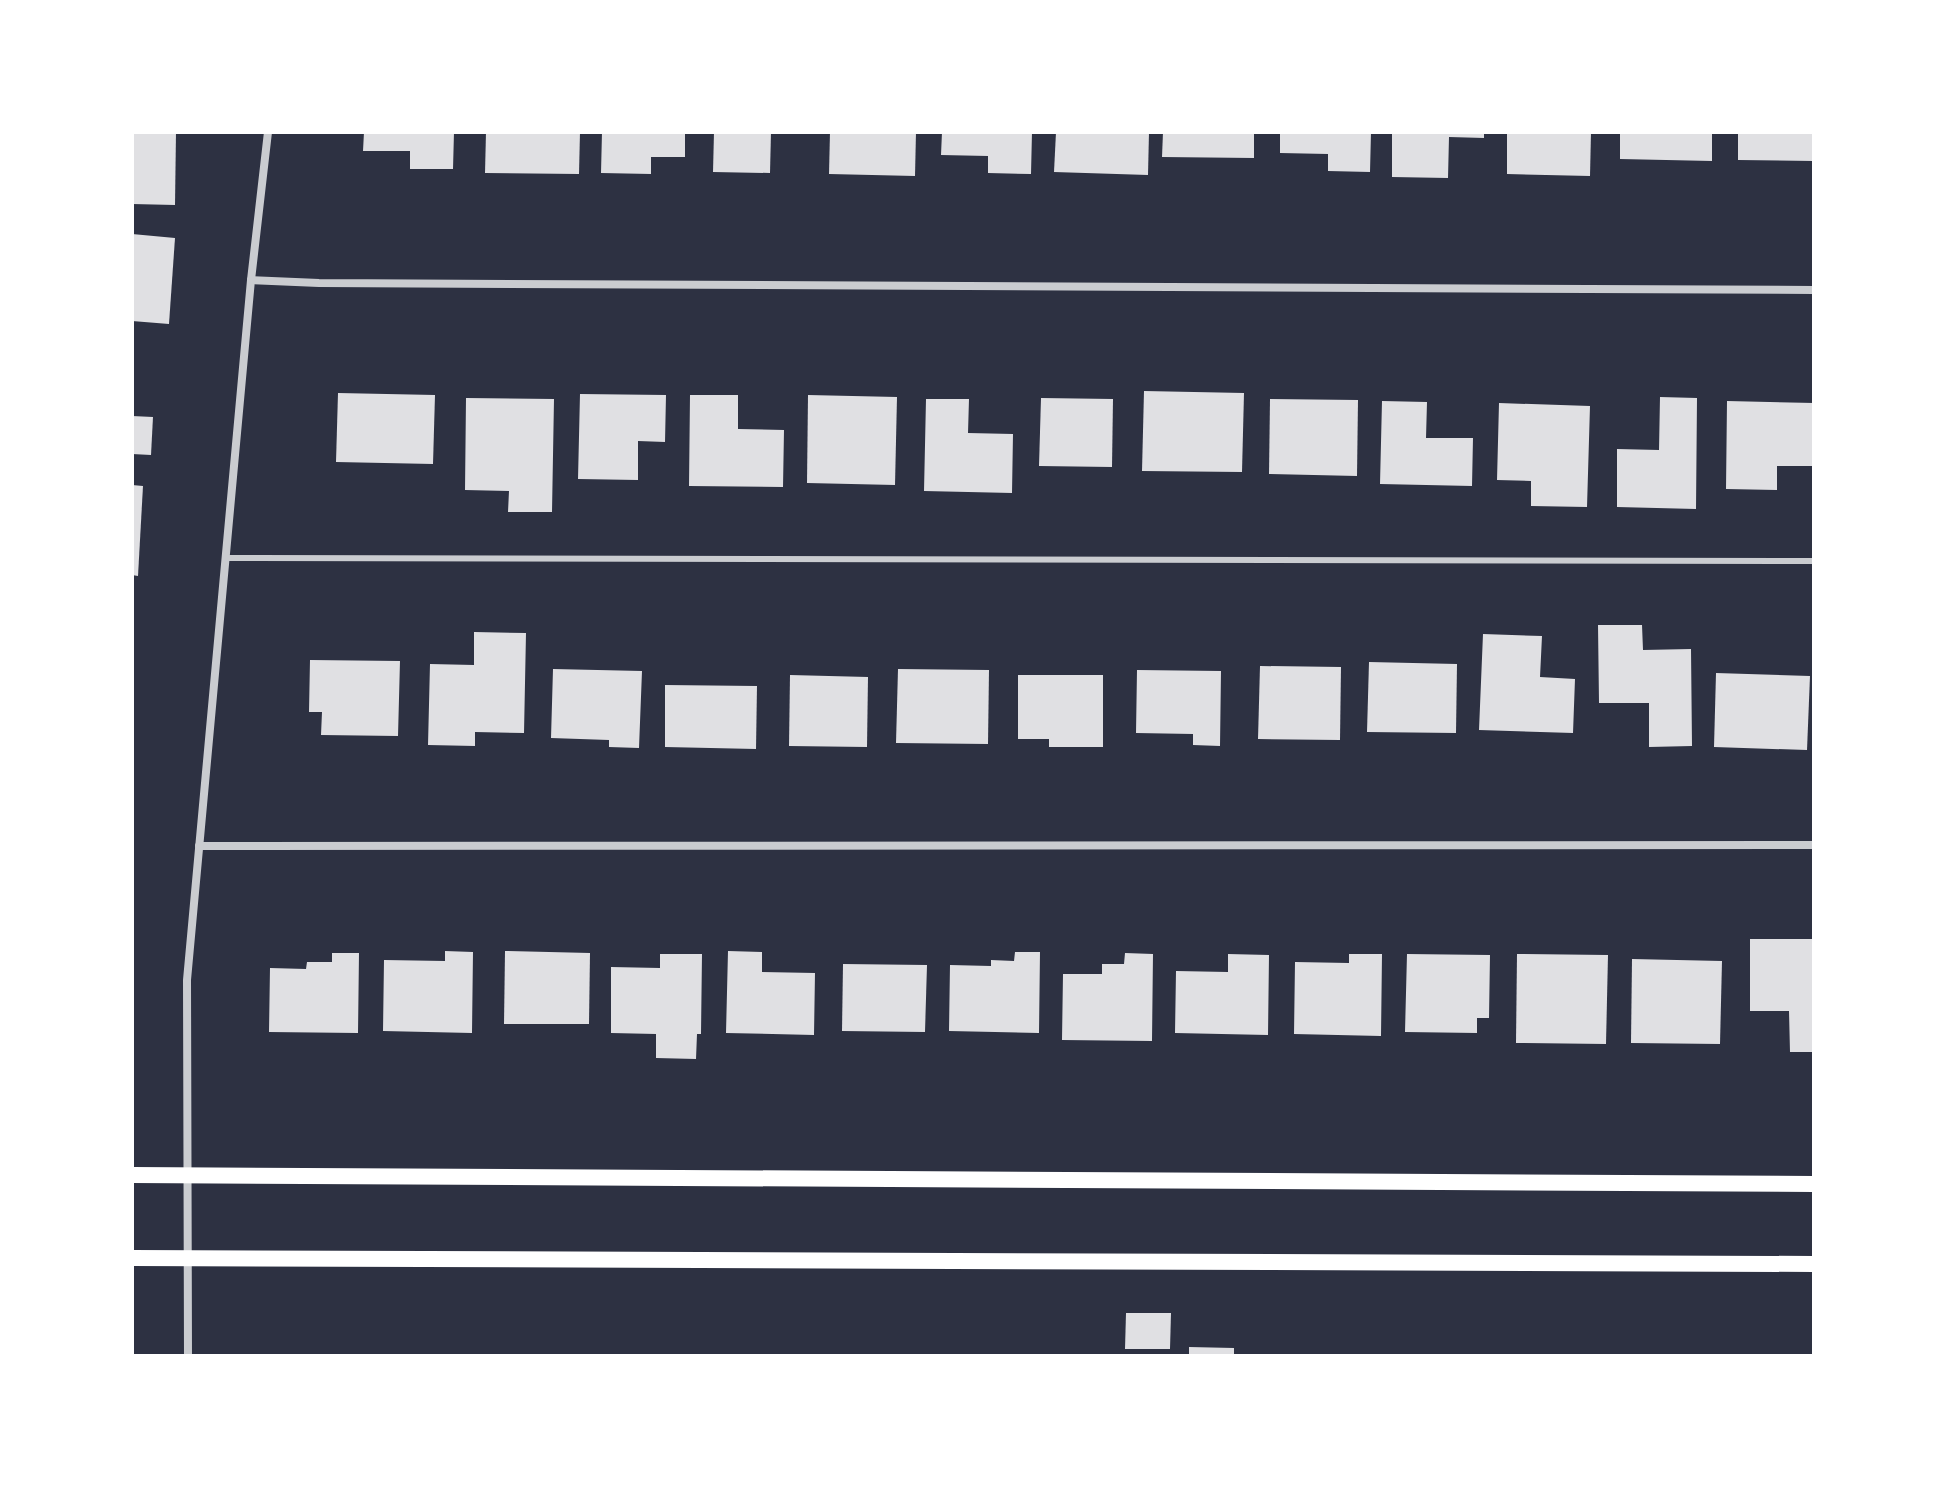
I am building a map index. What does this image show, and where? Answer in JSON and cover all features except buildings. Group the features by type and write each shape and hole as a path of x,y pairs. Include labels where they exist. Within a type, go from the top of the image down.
{"main road":[{"path":"132,1175 1814,1184"},
{"path":"132,1258 1814,1264"}],"street":[{"path":"188,1356 187,980 251,280 268,132"},
{"path":"251,280 319,283 1814,290"},
{"path":"199,846 1814,845"}],"lane":[{"path":"225,558 1814,561"}]}
